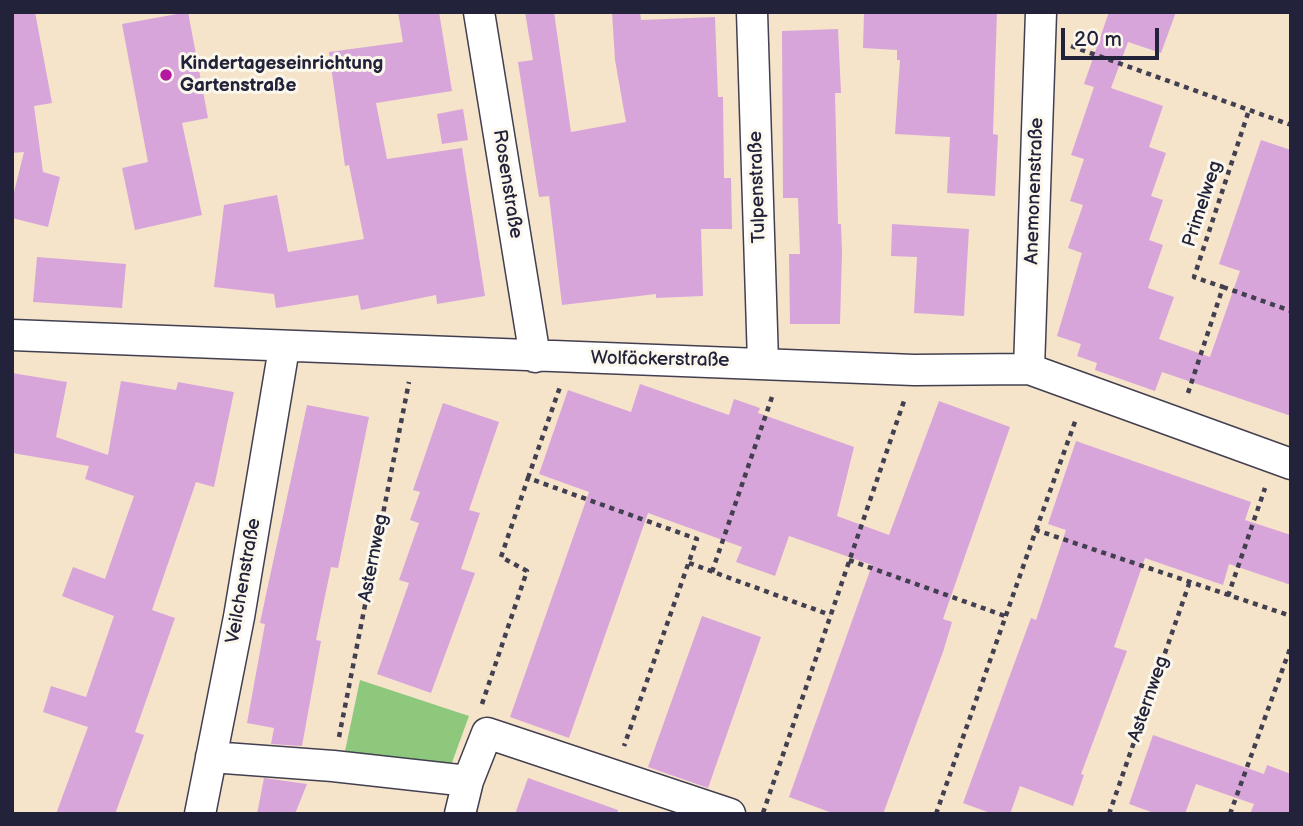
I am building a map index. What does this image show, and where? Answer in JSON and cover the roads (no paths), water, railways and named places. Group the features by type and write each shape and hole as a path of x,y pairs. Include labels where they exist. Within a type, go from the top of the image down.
{"street":[{"name":"Rosenstraße","path":"480,12 535,357"},
{"name":"Tulpenstraße","path":"752,12 774,363"},
{"name":"Anemonenstraße","path":"1029,369 1041,24"},
{"name":"Wolfäckerstraße","path":"12,335 285,348 415,350 535,357 774,363 915,370 1029,369 1177,426 1283,462"},
{"name":"Veilchenstraße","path":"200,814 285,348"},
{"path":"460,814 468,781 487,733 730,814"},
{"path":"211,757 333,766 468,781"}],"place":[{"name":"Kindertageseinrichtung Gartenstraße","path":"166,75"}]}
